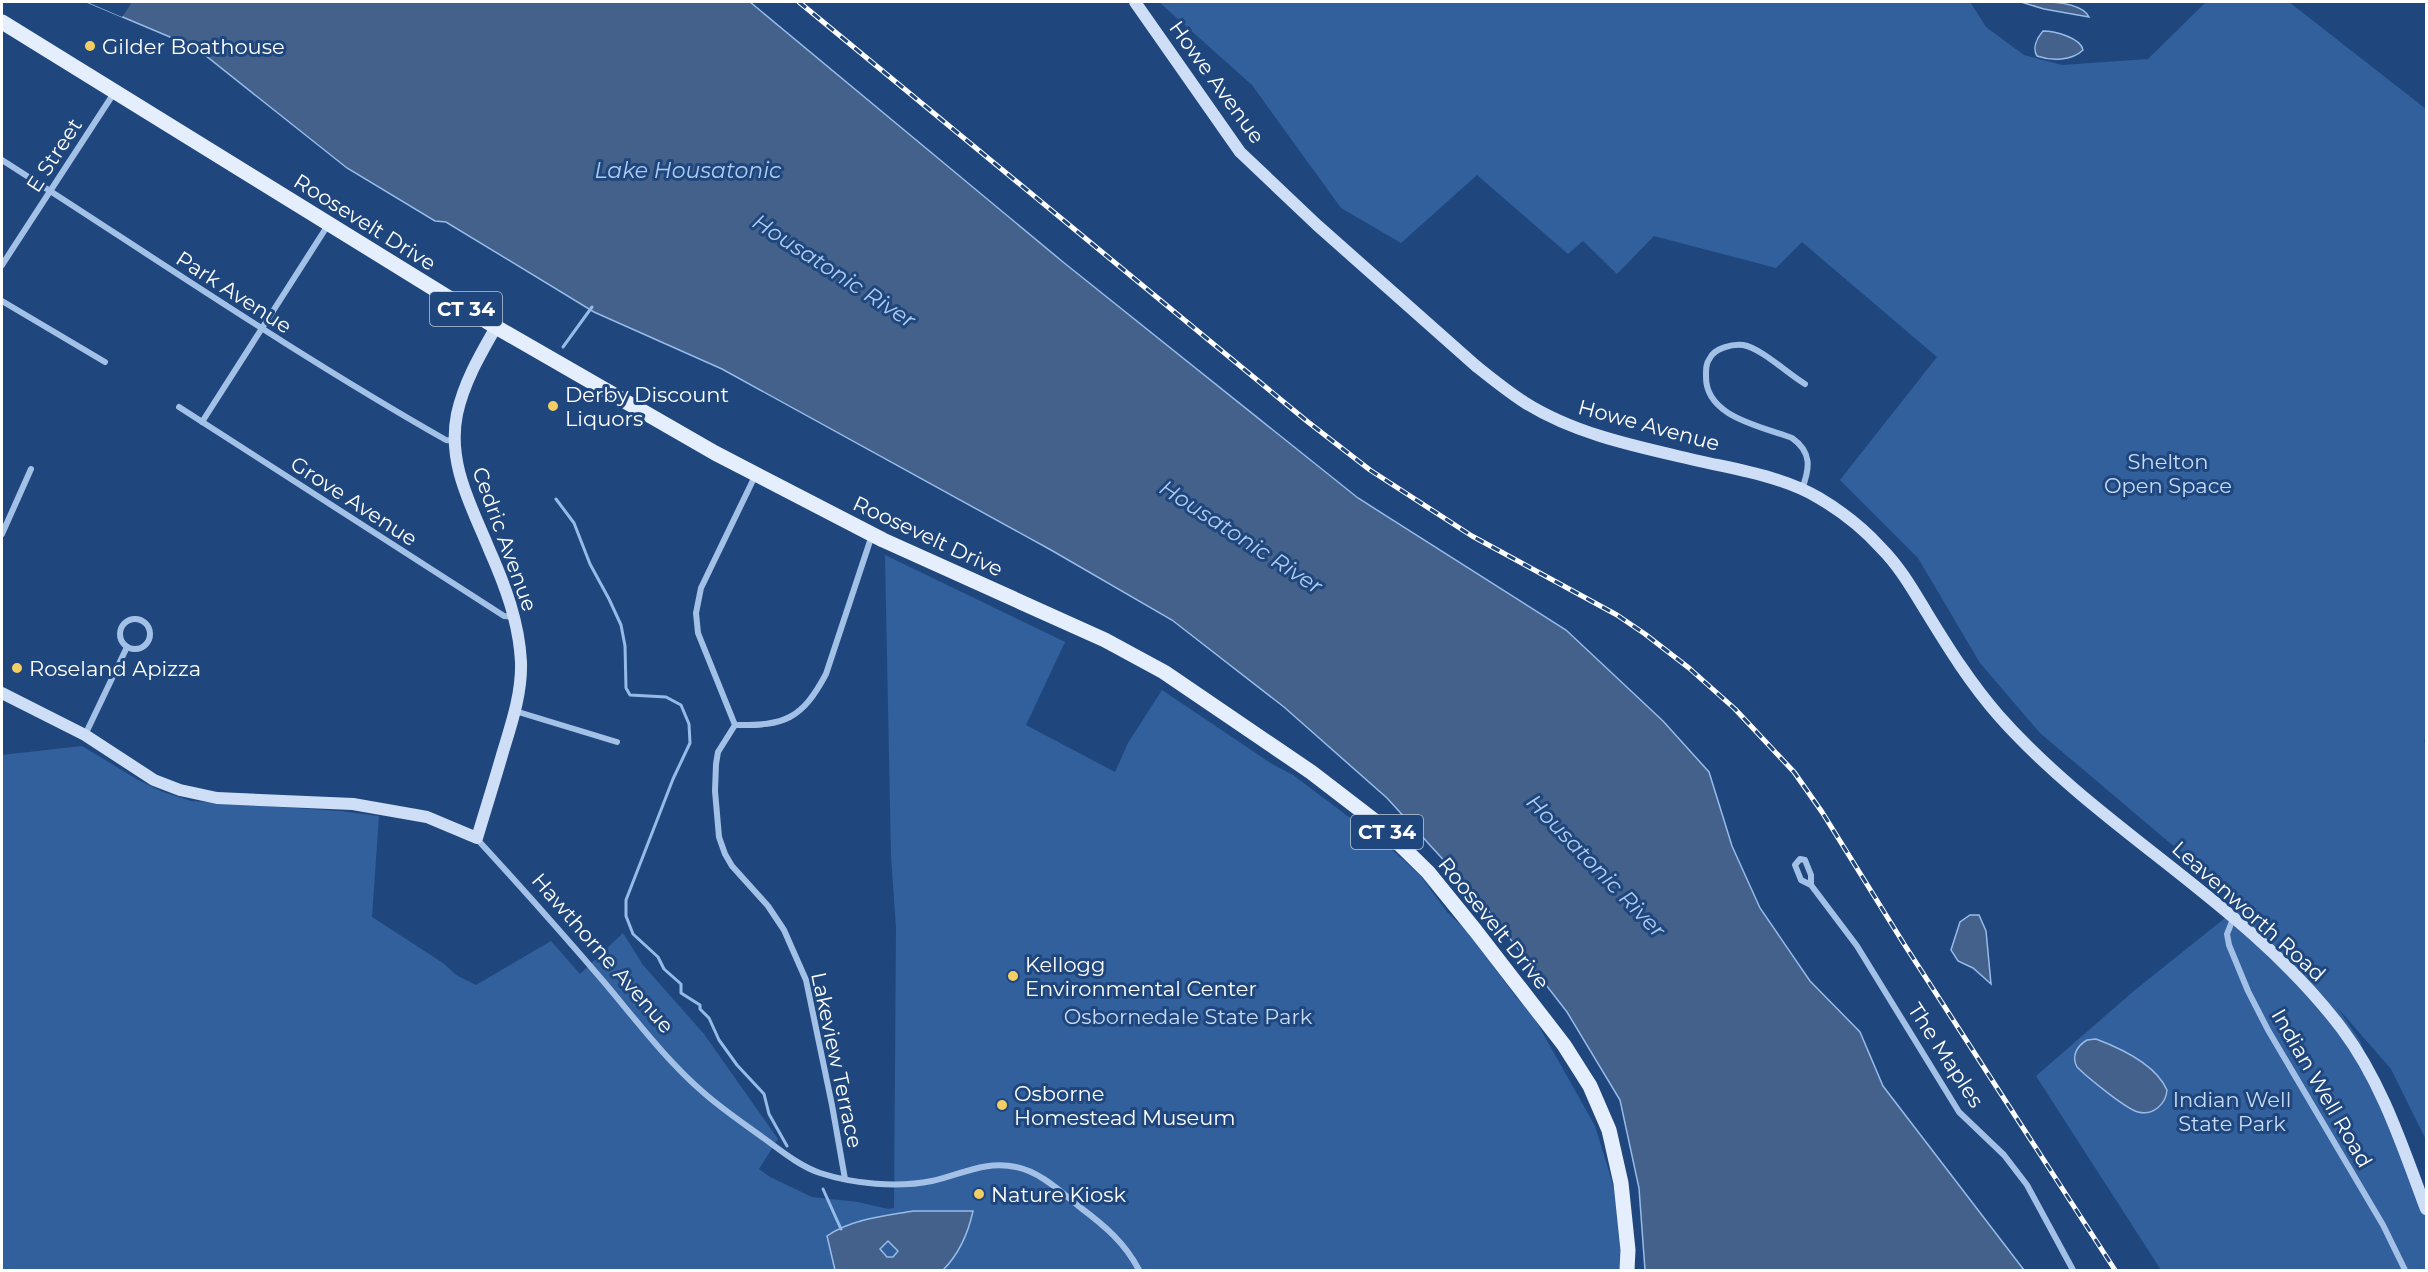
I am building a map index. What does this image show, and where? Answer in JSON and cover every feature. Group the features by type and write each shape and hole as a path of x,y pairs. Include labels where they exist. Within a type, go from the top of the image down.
{"main road":[{"name":"Howe Avenue","path":"1135,2 1240,152 1317,225 1476,366 1502,386 1525,402 1574,427 1615,440 1742,471 1802,490 1818,497 1844,515 1881,547 1901,571 1975,687 2031,750 2053,770"},
{"name":"Roosevelt Drive","path":"2,22 496,327 705,447 872,534 1105,640 1164,672 1311,772 1380,825 1428,872 1564,1045 1590,1086 1609,1130 1621,1183 1628,1250 1627,1270"},
{"name":"Cedric Avenue","path":"477,838 515,711 520,687 521,663 515,617 464,489 456,460 454,441 461,401 474,366 496,327"},
{"name":"Hawthorne Avenue","path":"2,693 85,735 154,780 188,793 217,798 353,804 427,817 477,838"},
{"name":"Leavenworth Road","path":"2053,770 2269,949 2319,1000 2364,1060 2397,1132 2427,1209"}],"street":[{"name":"E Street","path":"2,265 114,92"},
{"name":"Park Avenue","path":"2,159 261,330 386,406 446,440 454,441"},
{"path":"202,422 328,225"},
{"path":"2,301 105,362"},
{"path":"1802,490 1809,465 1807,454 1800,443 1725,412 1716,405 1708,395 1706,367 1710,356 1718,351 1726,347 1742,345 1755,349 1805,384"},
{"name":"Grove Avenue","path":"178,407 504,616 515,617"},
{"path":"2,534 31,469"},
{"path":"756,474 701,588 696,613 698,633 735,725 756,726 786,720 795,715 818,688 826,674 872,534"},
{"path":"131,619 141,620 150,631 148,641 137,649 127,647 120,640 122,625 131,619"},
{"path":"85,735 127,647"},
{"path":"515,711 617,742"},
{"name":"Lakeview Terrace","path":"735,725 718,752 716,764 715,791 719,837 732,866 768,906 784,930 806,980 845,1179"},
{"name":"Hawthorne Avenue","path":"477,838 545,912 668,1058 705,1093 792,1159 818,1172 845,1179 888,1184 934,1181 980,1167 1016,1167 1039,1176 1104,1226 1131,1254 1139,1270"},
{"name":"The Maples","path":"1811,885 1857,946 1959,1112 2004,1155 2027,1185 2073,1270"},
{"name":"Indian Well Road","path":"2233,919 2227,934 2229,945 2248,991 2268,1030 2383,1225 2405,1270"}],"green space":[{"name":"Shelton Open Space","path":"1159,2 1970,2 1986,27 2024,55 2062,65 2148,59 2206,2 2289,2 2426,109 2426,736 2424,741 2426,746 2426,1140 2391,1069 2337,1007 2360,1041 2426,1201 2426,1270 2161,1270 2036,1076 2135,990 2245,902 2170,843 2040,733 1980,663 1918,558 1840,480 1937,357 1802,242 1776,268 1654,236 1617,274 1583,241 1568,254 1477,175 1401,243 1341,208 1252,85"},
{"name":"Osbornedale State Park","path":"885,555 1065,642 1026,725 1115,772 1128,743 1162,690 1272,764 1293,775 1390,848 1420,875 1447,912 1468,932 1516,997 1532,1014 1595,1126 1618,1201 1623,1270 2,1270 2,755 82,746 138,780 163,792 191,801 340,811 379,816 372,917 443,963 456,975 476,985 551,941 580,974 623,933 643,965 704,1034 778,1139 759,1169 770,1177 812,1197 894,1208 896,928 891,856"}],"water":[{"name":"Lake Housatonic","path":"87,2 750,2 1063,262 1358,498 1566,630 1663,721 1709,772 1732,846 1760,908 1810,981 1860,1032 1883,1086 2024,1270 1645,1270 1639,1188 1620,1100 1567,1012 1480,900 1387,798 1284,707 1172,620 1051,550 722,369 594,312 446,222 435,221 347,168 196,48"},
{"path":"2021,2 2069,5 2084,11 2089,17 2044,9"},
{"path":"2043,31 2054,32 2073,39 2083,50 2078,54 2061,59 2037,56 2036,43"},
{"path":"1970,915 1979,915 1986,931 1991,984 1973,968 1958,961 1951,950 1960,922"},
{"path":"2096,1039 2126,1052 2155,1073 2167,1090 2158,1108 2144,1113 2132,1110 2077,1067 2075,1055 2080,1045 2087,1040"},
{"path":"913,1211 973,1211 962,1243 943,1270 835,1270 827,1236 858,1222","holes":["888,1241 898,1251 893,1257 887,1257 880,1249"]}],"pier":[{"path":"87,2 127,2 131,4 122,17"}],"waterway":[{"path":"563,347 592,307"},
{"path":"556,499 574,523 590,564 621,625 625,646 626,688 630,695 666,697 681,705 689,724 690,743 673,779 626,900 626,916 633,934 658,957 664,969 681,984 681,993 700,1005 700,1009 709,1018 719,1040 737,1065 764,1094 769,1114 787,1146"},
{"path":"823,1189 841,1229"}],"railway":[{"path":"799,2 1308,422 1370,470 1472,536 1617,615 1689,668 1735,709 1794,772 1822,812 1904,944 2115,1270"}],"place":[{"name":"Gilder Boathouse","path":"90,46"},
{"name":"Derby Discount Liquors","path":"553,406"},
{"name":"Roseland Apizza","path":"17,668"},
{"name":"Kellogg Environmental Center","path":"1013,976"},
{"name":"Osborne Homestead Museum","path":"1002,1105"},
{"name":"Nature Kiosk","path":"979,1194"}],"water label":[{"name":"Housatonic River","path":"834,271"},
{"name":"Housatonic River","path":"1241,537"},
{"name":"Housatonic River","path":"1596,866"}],"park label":[{"name":"Indian Well State Park","path":"2232,1111"}]}
